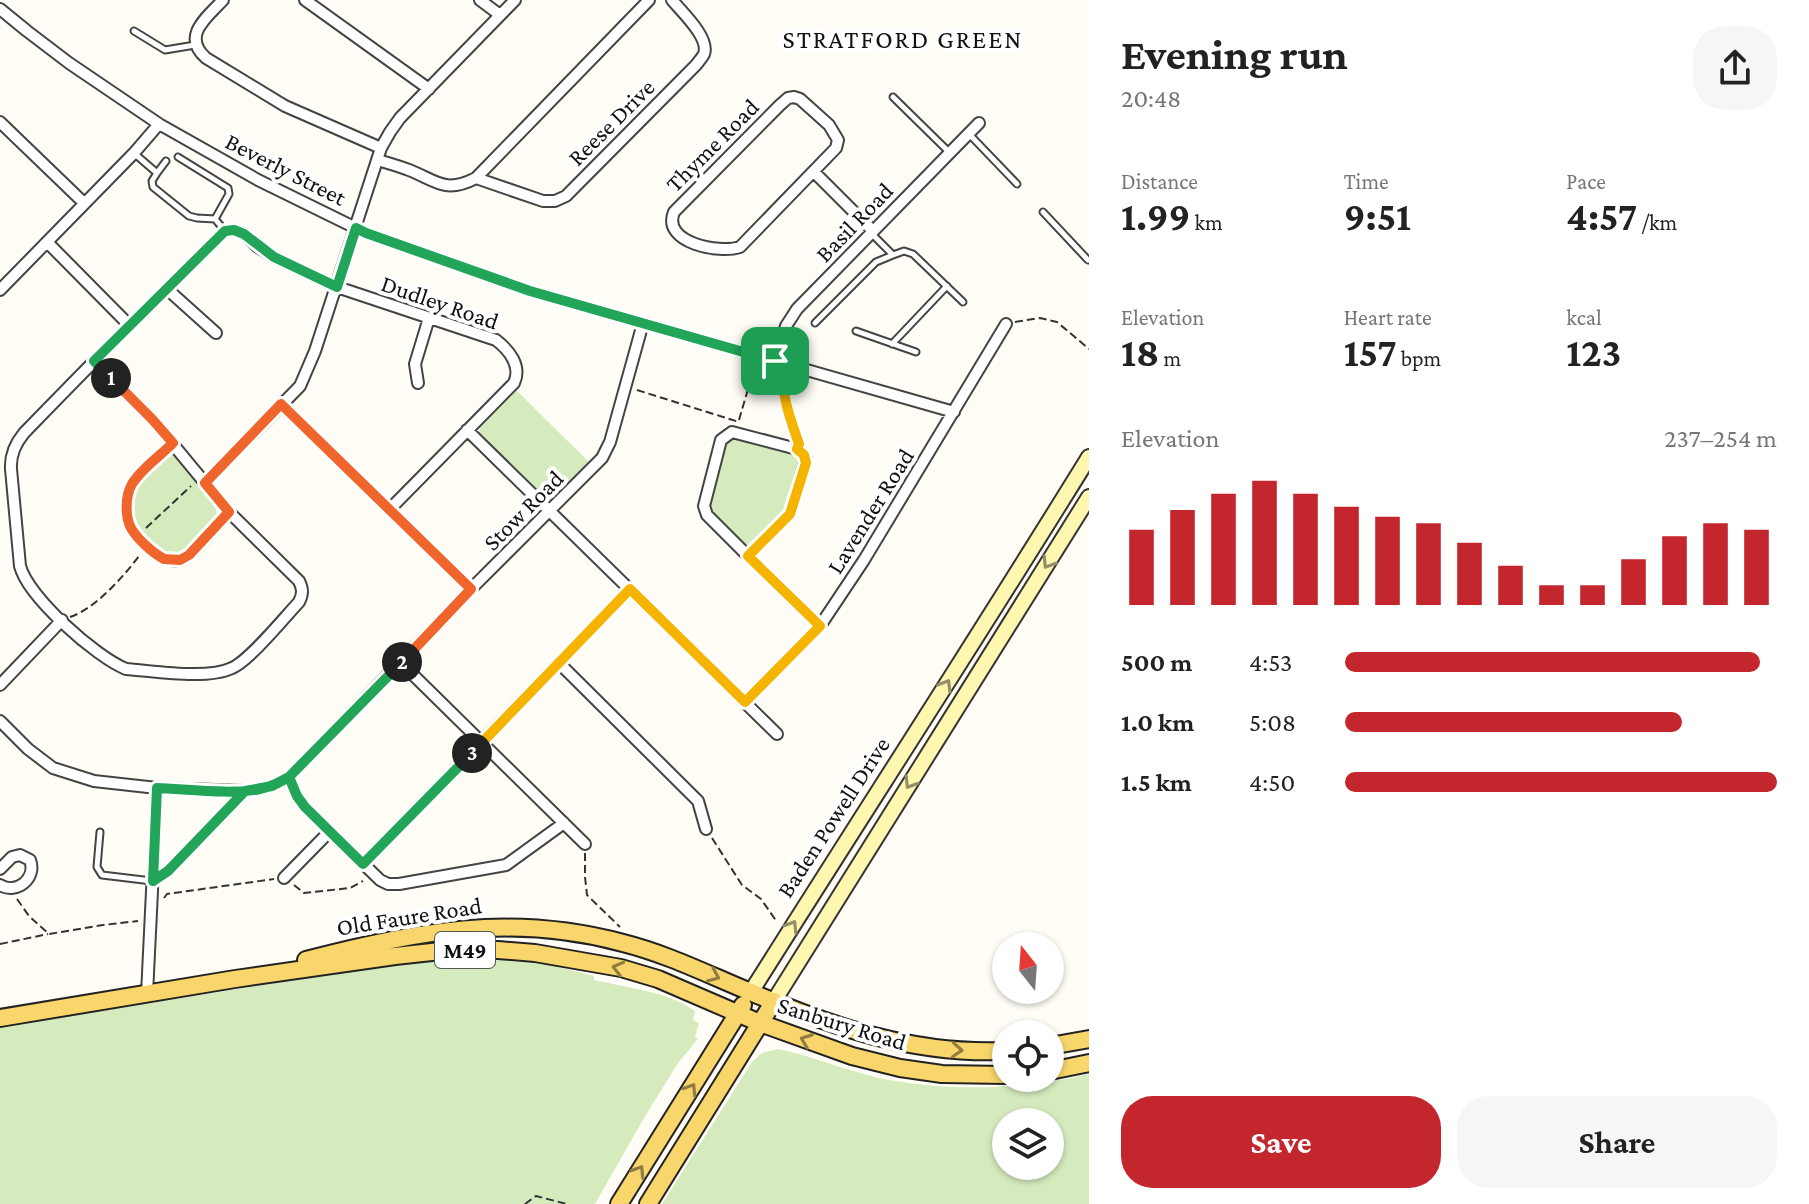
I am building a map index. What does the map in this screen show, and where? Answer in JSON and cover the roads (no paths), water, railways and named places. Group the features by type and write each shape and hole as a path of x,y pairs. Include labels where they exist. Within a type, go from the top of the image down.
{"main road":[{"name":"Baden Powell Drive","path":"619,1204 1089,457"},
{"name":"Baden Powell Drive","path":"648,1204 1089,497"},
{"name":"Old Faure Road","path":"235,979 390,939 496,926 540,928 624,943 668,956 774,1001"},
{"name":"Old Faure Road","path":"0,1018 235,979 450,950 510,951 621,968 658,979 760,1023"},
{"name":"Sanbury Road","path":"774,1001 831,1024 902,1044 948,1050 992,1051"},
{"name":"Sanbury Road","path":"760,1023 852,1056 900,1068 942,1074 992,1075"},
{"path":"1064,1043 1089,1039"},
{"path":"1064,1068 1089,1063"}],"street":[{"path":"223,0 197,28 195,38 200,53 285,106 381,148"},
{"path":"305,0 429,89"},
{"path":"480,0 500,15"},
{"path":"200,483 300,386 337,287 381,148 390,132 515,0"},
{"path":"476,178 649,0"},
{"name":"Reese Drive","path":"378,160 448,187 476,178 543,201 555,201 566,196 704,54 700,34 672,0"},
{"name":"Beverly Street","path":"0,9 59,55 159,124 258,180 356,228 530,291 954,412"},
{"name":"Thyme Road","path":"791,97 800,99 816,112 838,140 836,148 814,172 740,247 723,250 683,240 672,227 674,212 791,97"},
{"name":"Basil Road","path":"780,362 791,317 979,123"},
{"path":"0,290 159,124"},
{"path":"1,125 84,203"},
{"path":"814,172 872,232"},
{"path":"94,361 173,443 200,483 299,581 302,595 299,602 230,670 210,675 126,669 105,659 62,620 32,590 22,572 10,462 20,438 94,361 225,231"},
{"name":"Dudley Road","path":"225,231 244,234 274,257 337,287 496,340 508,351 517,368 514,383 390,509"},
{"path":"47,242 130,326"},
{"path":"167,289 216,333"},
{"path":"418,383 415,364 429,318"},
{"name":"Stow Road","path":"0,721 39,759 63,773 94,781 157,788 245,791 272,786 289,777 602,458 610,442 643,323"},
{"name":"Lavender Road","path":"745,702 820,626 864,560 1006,324"},
{"path":"281,404 471,589"},
{"path":"467,430 777,734"},
{"path":"748,556 790,514 806,463 804,455 797,449 737,432 728,433 721,440 705,511 748,556 820,626"},
{"path":"173,443 134,481 128,493 130,526 164,559 180,560 189,555 229,512"},
{"path":"363,864 630,589"},
{"path":"0,685 62,620"},
{"path":"401,663 585,844"},
{"path":"559,663 698,801 706,829"},
{"path":"289,777 305,807 384,883 394,885 499,867 511,862 564,823"},
{"path":"147,994 157,788"},
{"path":"284,878 330,831"},
{"path":"0,869 12,857 20,855 30,860 33,868 30,876 17,888 7,889 0,885"}],"lane":[{"path":"134,31 165,50 196,45"},
{"path":"893,97 949,153"},
{"path":"969,133 1017,184"},
{"path":"134,153 157,173"},
{"path":"178,157 228,188 229,194 215,219"},
{"path":"166,161 152,181 153,187 189,216 215,219 225,231"},
{"path":"1043,212 1088,260"},
{"path":"872,232 893,255"},
{"path":"815,323 876,262 904,251 911,252 963,302"},
{"path":"892,344 947,286"},
{"path":"856,331 916,352"},
{"path":"100,832 97,867 102,875 153,881"}],"district":[{"name":"STRATFORD GREEN","path":"903,39"}]}
